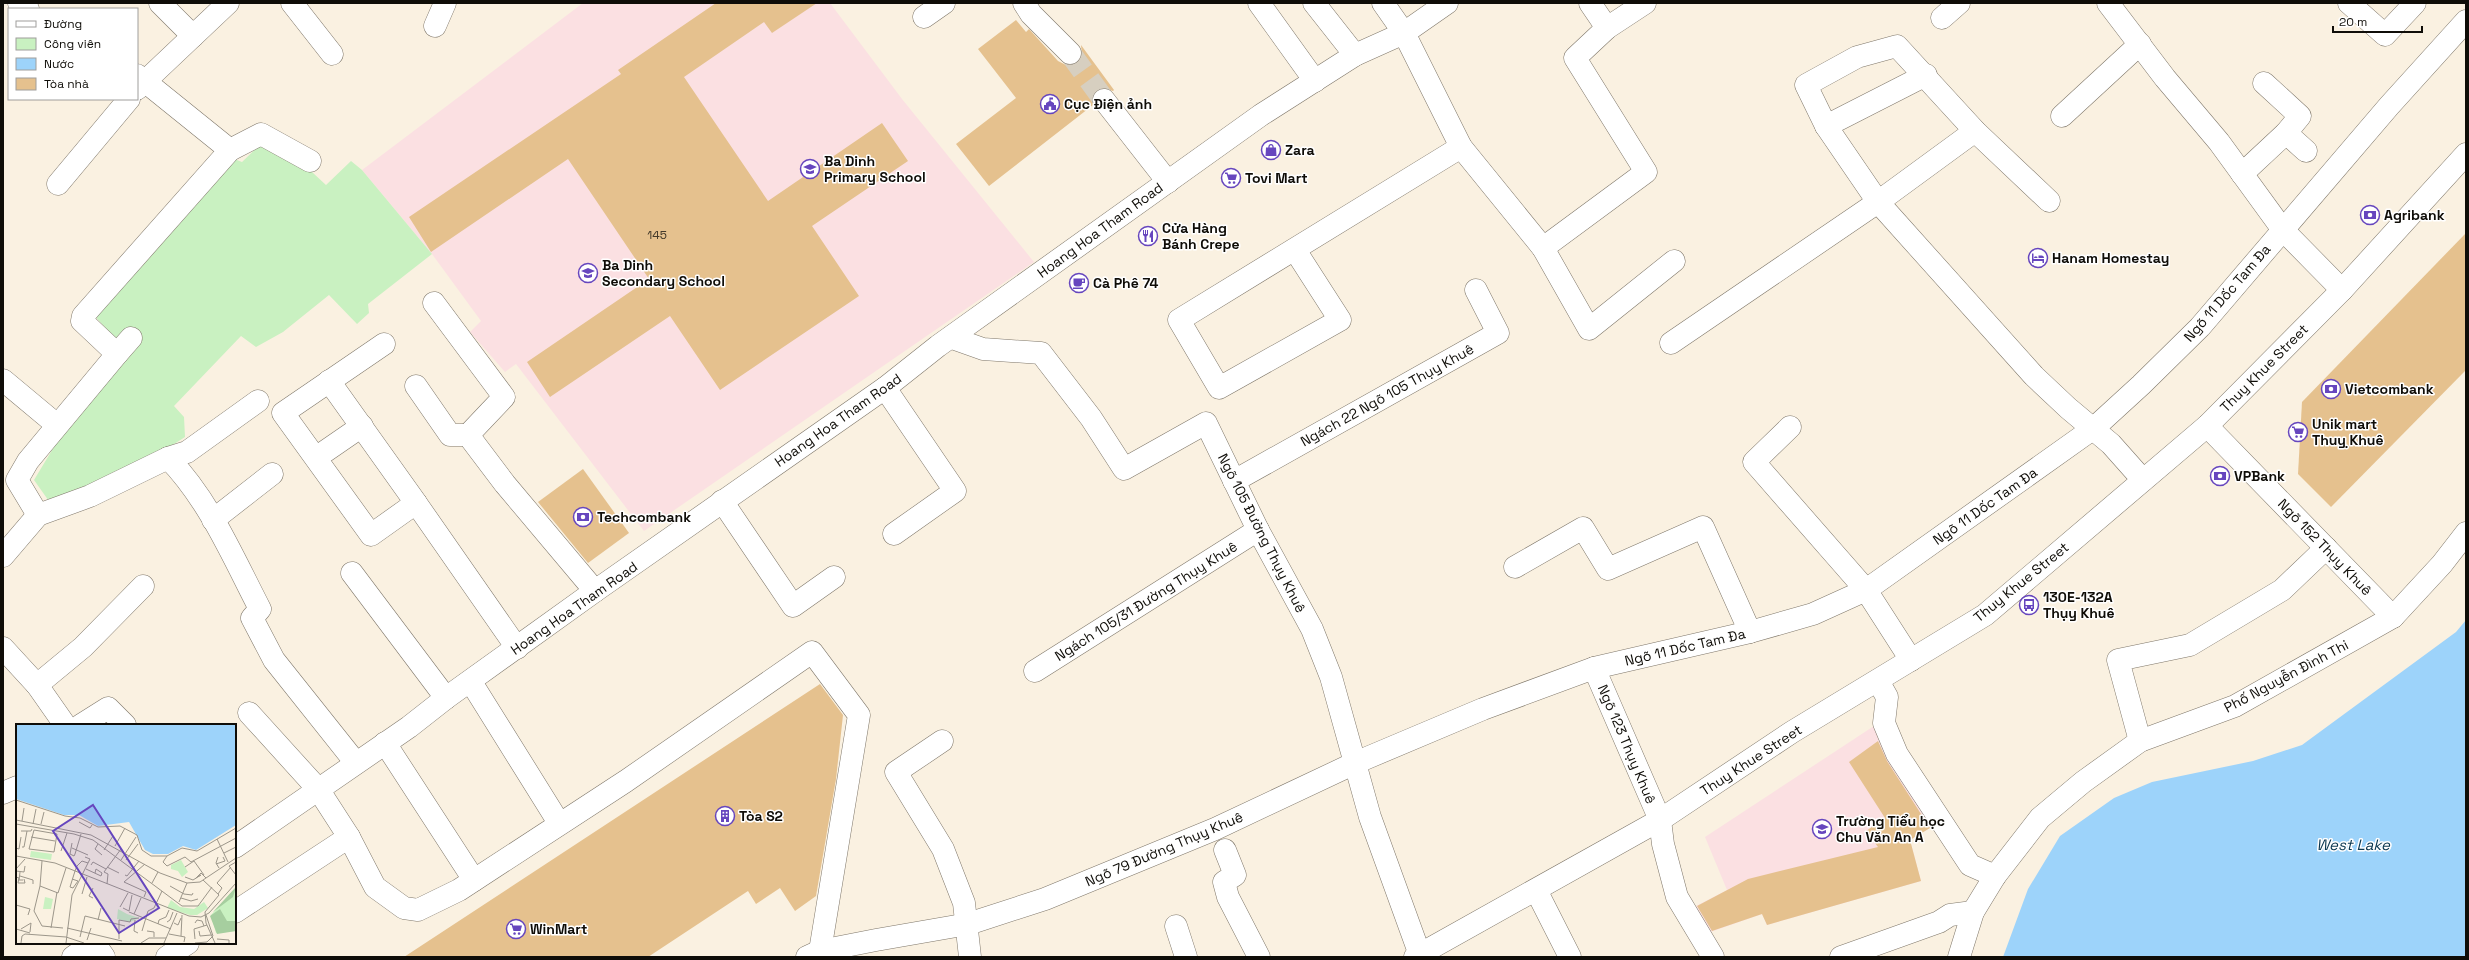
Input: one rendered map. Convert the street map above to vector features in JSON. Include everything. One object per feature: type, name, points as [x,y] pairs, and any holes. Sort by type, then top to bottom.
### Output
[{"type":"main road","points":[[3,10],[8,3]]},
{"type":"main road","points":[[160,3],[192,36]]},
{"type":"main road","points":[[228,3],[140,81],[230,150]]},
{"type":"main road","points":[[292,3],[332,54]]},
{"type":"main road","points":[[435,26],[445,3]]},
{"type":"main road","points":[[924,17],[944,3]]},
{"type":"main road","points":[[1259,3],[1315,81]]},
{"type":"main road","points":[[1314,3],[1355,55]]},
{"type":"main road","points":[[1383,3],[1404,34],[1461,147],[1543,248],[1589,329],[1674,261]]},
{"type":"main road","name":"Hoang Hoa Tham Road","points":[[238,841],[386,743],[595,591],[885,388],[1261,115],[1355,55],[1404,34],[1446,3]]},
{"type":"main road","points":[[1590,3],[1607,28]]},
{"type":"main road","points":[[1543,248],[1646,172],[1575,58],[1607,28],[1645,3]]},
{"type":"main road","points":[[1942,18],[1958,3]]},
{"type":"main road","points":[[2108,3],[2194,114],[2219,142],[2283,230],[2342,290]]},
{"type":"main road","points":[[2349,3],[2385,35],[2415,3]]},
{"type":"main road","points":[[1033,7],[1070,53]]},
{"type":"main road","name":"Ngõ 11 Dốc Tam Đa","points":[[1355,763],[1483,709],[1594,668],[1750,632],[1813,614],[1866,590],[2094,428],[2200,327],[2466,21]]},
{"type":"main road","points":[[2062,116],[2140,44]]},
{"type":"main road","points":[[2049,201],[1975,131],[1926,75],[1898,46],[1857,57],[1806,85],[1826,126],[1878,202],[2034,376],[2068,408],[2094,428],[2111,444],[2143,480]]},
{"type":"main road","points":[[1826,126],[1926,75]]},
{"type":"main road","points":[[2242,174],[2286,133],[2300,116],[2264,83]]},
{"type":"main road","points":[[58,184],[128,100]]},
{"type":"main road","points":[[1104,100],[1168,182]]},
{"type":"main road","points":[[1671,343],[1878,202],[1975,131]]},
{"type":"main road","points":[[2286,133],[2306,151]]},
{"type":"main road","points":[[38,515],[17,480],[28,461],[124,346],[82,321],[83,316],[230,150],[260,134],[310,161]]},
{"type":"main road","points":[[1295,250],[1340,320],[1219,388],[1179,320],[1461,147]]},
{"type":"main road","name":"Thuy Khue Street","points":[[1417,956],[1660,820],[1792,732],[1985,615],[2207,426],[2342,290],[2463,164]]},
{"type":"main road","name":"Ngách 22 Ngõ 105 Thụy Khuê","points":[[1234,481],[1498,333],[1476,290]]},
{"type":"main road","points":[[416,386],[450,435],[468,435],[504,397],[434,303]]},
{"type":"main road","name":"Ngõ 105 Đường Thụy Khuê","points":[[952,338],[983,349],[1041,353],[1091,418],[1124,469],[1206,423],[1258,530],[1312,629],[1331,677],[1370,817],[1417,956]]},
{"type":"main road","points":[[384,344],[283,413],[317,458],[370,535],[416,502]]},
{"type":"main road","points":[[3,380],[58,425]]},
{"type":"main road","points":[[328,381],[416,502],[517,648]]},
{"type":"main road","points":[[885,388],[955,491],[894,534]]},
{"type":"main road","points":[[3,556],[38,515],[90,496],[168,458],[187,452],[258,401]]},
{"type":"main road","points":[[317,458],[362,426]]},
{"type":"main road","name":"Ngõ 152 Thụy Khuê","points":[[2207,426],[2393,617]]},
{"type":"main road","points":[[1790,427],[1754,462],[1866,590],[1911,660]]},
{"type":"main road","points":[[468,435],[595,591]]},
{"type":"main road","points":[[168,458],[187,478],[214,520],[260,609],[252,618],[274,660],[356,763]]},
{"type":"main road","points":[[214,520],[272,474]]},
{"type":"main road","points":[[722,501],[793,606],[834,577]]},
{"type":"main road","points":[[1515,567],[1583,528],[1608,569],[1703,527],[1750,632]]},
{"type":"main road","name":"Ngách 105/31 Đường Thụy Khuê","points":[[1035,672],[1258,530]]},
{"type":"main road","name":"Phố Nguyễn Đình Thi","points":[[1959,957],[1974,912],[1995,876],[2040,818],[2083,782],[2140,741],[2235,706],[2393,617],[2442,564],[2466,533]]},
{"type":"main road","points":[[2140,741],[2118,660],[2190,646],[2282,590],[2326,548]]},
{"type":"main road","points":[[352,574],[446,698]]},
{"type":"main road","points":[[37,685],[83,647],[143,586]]},
{"type":"main road","points":[[3,648],[37,685],[64,724]]},
{"type":"main road","points":[[249,713],[318,789],[349,837],[375,886],[404,908],[418,910],[459,890],[559,823],[626,781],[812,652],[859,715],[816,955]]},
{"type":"main road","name":"Ngõ 123 Thụy Khuê","points":[[1594,668],[1660,820],[1663,844],[1677,897],[1713,957]]},
{"type":"main road","points":[[1878,681],[1887,697],[1884,723],[1897,754],[1970,865],[1995,876]]},
{"type":"main road","points":[[471,682],[559,823]]},
{"type":"main road","points":[[84,724],[108,708],[124,724]]},
{"type":"main road","points":[[942,741],[896,772],[943,849],[964,902],[968,924],[970,957]]},
{"type":"main road","points":[[386,743],[474,880]]},
{"type":"main road","name":"Ngõ 79 Đường Thụy Khuê","points":[[816,955],[968,924],[1045,899],[1215,829],[1355,763]]},
{"type":"main road","points":[[3,792],[16,787]]},
{"type":"main road","points":[[236,911],[349,837]]},
{"type":"main road","points":[[1225,850],[1235,875],[1224,882],[1228,897],[1259,957]]},
{"type":"main road","points":[[1536,890],[1570,957]]},
{"type":"main road","points":[[1841,957],[1939,922],[1950,915],[1974,912]]},
{"type":"main road","points":[[1176,926],[1186,957]]},
{"type":"main road","points":[[73,957],[92,944]]},
{"type":"main road","points":[[95,944],[104,957]]},
{"type":"main road","points":[[167,957],[186,944]]},
{"type":"shaded area","points":[[583,3],[830,3],[902,99],[1034,262],[644,531],[516,364],[505,372],[470,332],[481,321],[432,254],[362,170]]},
{"type":"shaded area","name":"Trường Tiểu học Chu Văn An A","points":[[1877,724],[1940,822],[1910,840],[1921,881],[1767,925],[1762,914],[1705,934],[1696,906],[1727,890],[1705,837]]},
{"type":"green space","points":[[271,134],[326,185],[351,161],[362,170],[432,254],[368,304],[369,313],[357,324],[329,295],[283,332],[256,347],[241,336],[174,406],[184,417],[185,437],[154,457],[51,504],[34,480],[118,341],[84,305],[224,155],[242,162]]},
{"type":"water","name":"West Lake","points":[[2466,620],[2466,957],[2003,957],[2028,889],[2060,836],[2114,798],[2152,782],[2253,761],[2302,745],[2456,632]]},
{"type":"building","points":[[716,3],[817,3],[772,33],[764,22],[684,77],[768,201],[882,123],[908,161],[812,226],[859,296],[720,390],[670,316],[550,397],[527,362],[649,279],[568,159],[431,252],[409,217],[621,74],[618,70]]},
{"type":"building","name":"Cục Điện ảnh","points":[[1016,20],[1026,32],[1029,29],[1058,61],[1066,65],[1073,65],[1079,62],[1082,56],[1081,45],[1114,90],[1103,88],[1097,90],[1092,96],[1093,105],[989,186],[956,144],[1016,98],[978,49]]},
{"type":"building","points":[[2466,233],[2466,370],[2331,507],[2298,474],[2302,402]]},
{"type":"building","name":"Techcombank","points":[[583,469],[629,533],[588,563],[538,502]]},
{"type":"building","name":"Tòa S2","points":[[820,684],[843,715],[836,779],[816,896],[795,911],[780,888],[756,904],[748,891],[648,957],[404,957]]},
{"type":"building","points":[[1878,741],[1887,761],[1930,828],[1910,840],[1921,881],[1767,925],[1762,914],[1712,931],[1697,906],[1748,879],[1878,847],[1866,831],[1885,818],[1849,762]]},
{"type":"tunnel","points":[[1070,53],[1104,100]]},
{"type":"place","name":"Cục Điện ảnh","points":[[1050,104]]},
{"type":"place","name":"Zara","points":[[1271,150]]},
{"type":"place","name":"Ba Dinh Primary School","points":[[810,169]]},
{"type":"place","name":"Tovi Mart","points":[[1231,178]]},
{"type":"place","name":"Agribank","points":[[2370,215]]},
{"type":"place","name":"Cửa Hàng Bánh Crepe","points":[[1148,236]]},
{"type":"place","name":"Hanam Homestay","points":[[2038,258]]},
{"type":"place","name":"Ba Dinh Secondary School","points":[[588,273]]},
{"type":"place","name":"Cà Phê 74","points":[[1079,283]]},
{"type":"place","name":"Vietcombank","points":[[2331,389]]},
{"type":"place","name":"Unik mart Thuỵ Khuê","points":[[2298,432]]},
{"type":"place","name":"VPBank","points":[[2220,476]]},
{"type":"place","name":"Techcombank","points":[[583,517]]},
{"type":"place","name":"130E-132A Thụy Khuê","points":[[2029,605]]},
{"type":"place","name":"Tòa S2","points":[[725,816]]},
{"type":"place","name":"Trường Tiểu học Chu Văn An A","points":[[1822,829]]},
{"type":"place","name":"WinMart","points":[[516,929]]}]
